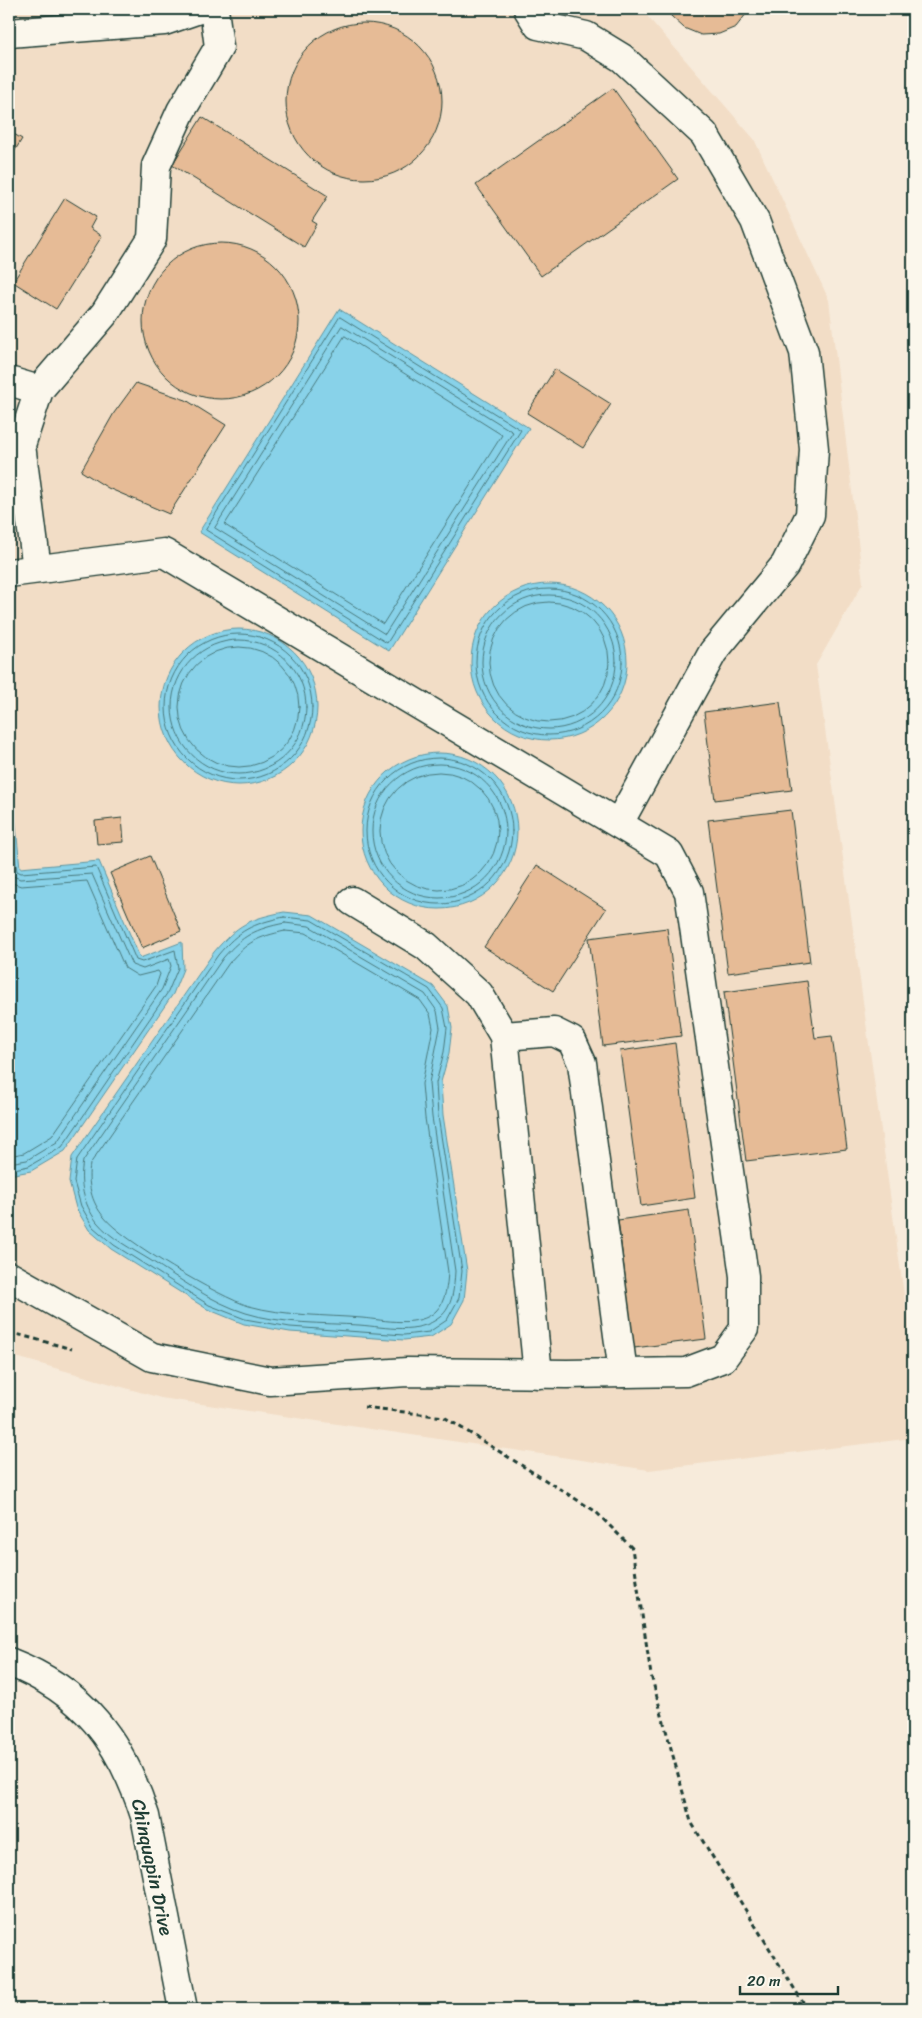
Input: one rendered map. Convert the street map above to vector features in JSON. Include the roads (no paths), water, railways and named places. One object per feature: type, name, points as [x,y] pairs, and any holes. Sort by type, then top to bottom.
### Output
[{"type":"street","points":[[9,32],[164,21],[199,9]]},
{"type":"street","points":[[37,569],[21,445],[39,390],[105,313],[152,239],[156,166],[181,111],[219,47],[214,9]]},
{"type":"street","points":[[528,9],[538,25],[586,36],[622,58],[704,134],[755,222],[804,352],[814,449],[810,514],[786,565],[713,652],[619,822]]},
{"type":"street","points":[[9,380],[39,390]]},
{"type":"street","points":[[9,573],[164,553],[670,854],[689,892],[744,1276],[744,1329],[723,1358],[686,1372],[538,1374],[407,1372],[270,1381],[152,1357],[9,1276]]},
{"type":"street","points":[[352,901],[426,946],[479,994],[504,1036],[538,1374]]},
{"type":"street","points":[[504,1036],[554,1032],[572,1041],[582,1063],[623,1373]]},
{"type":"street","name":"Chinquapin Drive","points":[[9,1662],[39,1674],[86,1709],[120,1756],[135,1786],[145,1816],[183,2009]]},
{"type":"water","points":[[339,309],[529,428],[389,651],[199,532]]},
{"type":"water","points":[[541,584],[557,584],[572,587],[586,593],[599,601],[610,612],[624,639],[627,662],[626,677],[618,699],[610,712],[599,723],[572,737],[557,740],[541,740],[526,737],[512,731],[499,723],[488,712],[474,685],[471,670],[471,654],[474,639],[480,625],[488,612],[499,601],[526,587]]},
{"type":"water","points":[[231,629],[247,629],[262,632],[276,638],[289,646],[300,657],[314,684],[317,707],[316,722],[308,744],[300,757],[289,768],[262,782],[247,785],[231,785],[216,782],[202,776],[189,768],[178,757],[164,730],[161,715],[161,699],[164,684],[170,670],[178,657],[189,646],[216,632]]},
{"type":"water","points":[[431,753],[447,753],[462,756],[476,762],[489,770],[500,781],[514,808],[517,831],[516,846],[508,868],[500,881],[489,892],[462,906],[447,909],[431,909],[416,906],[402,900],[389,892],[378,881],[364,854],[361,839],[361,823],[364,808],[370,794],[378,781],[389,770],[416,756]]},
{"type":"water","points":[[15,816],[20,868],[99,861],[140,958],[182,942],[183,969],[173,994],[65,1151],[31,1171],[9,1175],[9,817]]},
{"type":"water","points":[[284,912],[312,915],[433,986],[448,1006],[452,1028],[449,1053],[441,1082],[443,1115],[467,1271],[464,1300],[451,1324],[431,1337],[404,1340],[290,1332],[244,1324],[207,1309],[111,1249],[89,1230],[76,1208],[69,1182],[72,1157],[214,952],[230,935],[245,924],[262,917]]}]
